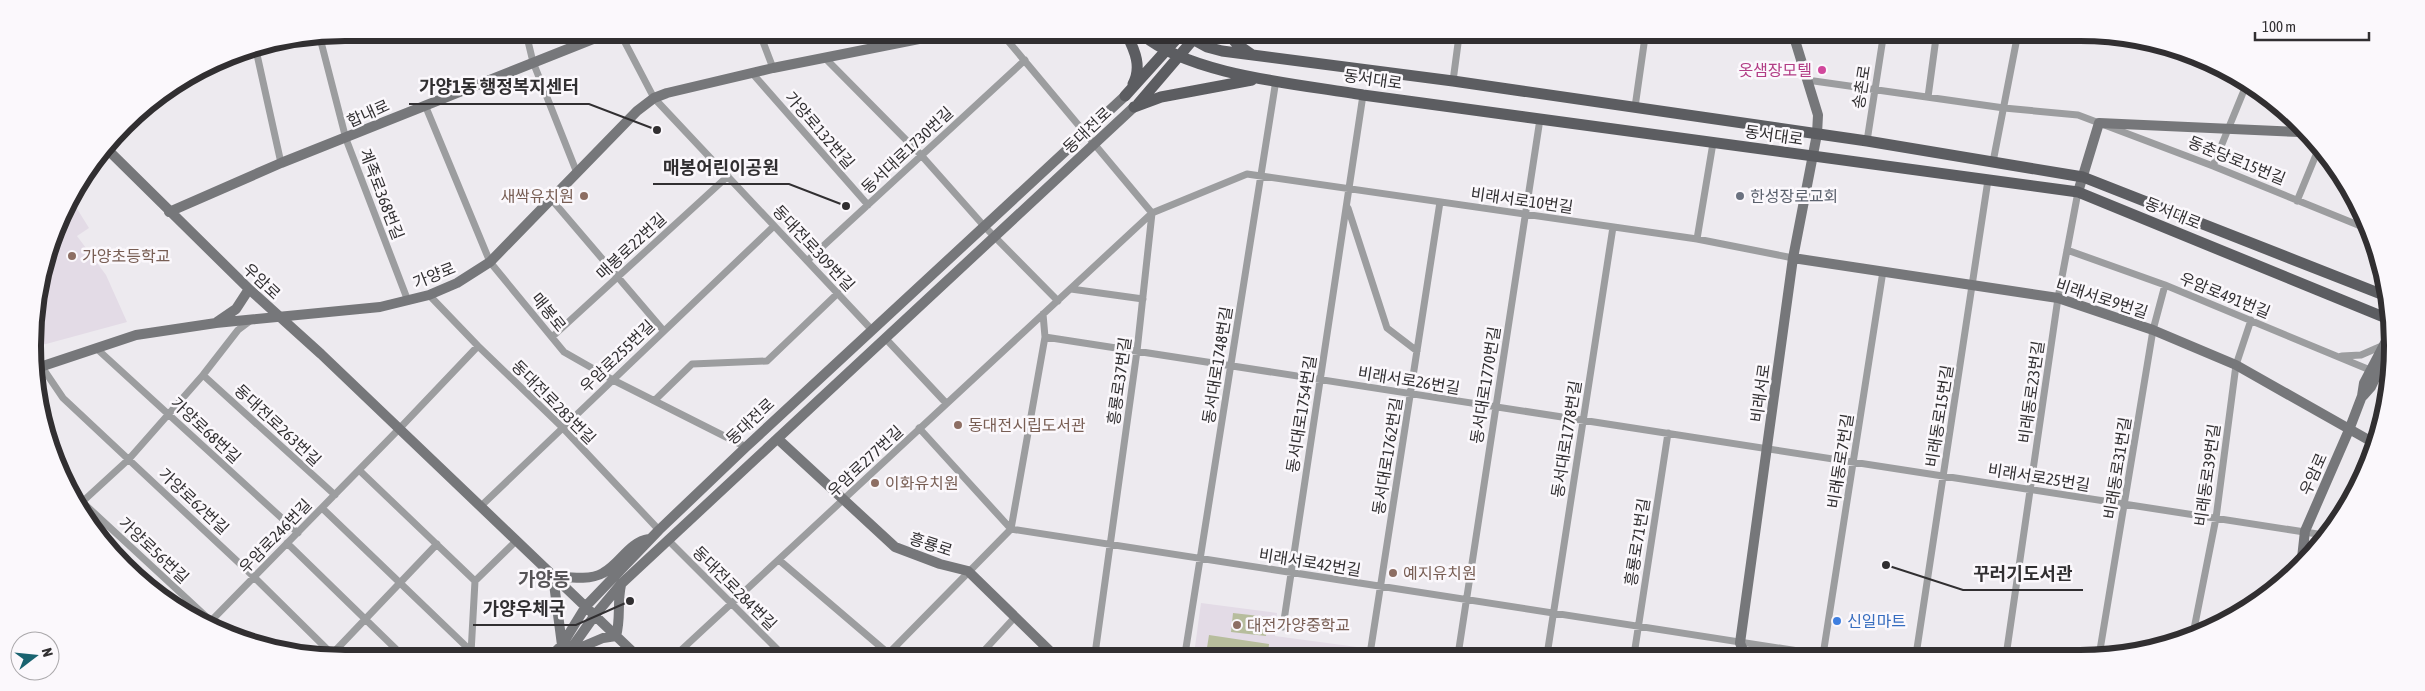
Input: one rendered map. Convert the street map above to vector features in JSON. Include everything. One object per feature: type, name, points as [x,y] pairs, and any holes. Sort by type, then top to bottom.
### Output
[{"type":"main road","name":"합내로","points":[[170,212],[281,163],[346,139],[425,105],[587,41]]},
{"type":"main road","name":"가양로","points":[[42,366],[136,335],[216,323],[380,307],[429,295],[457,283],[490,262],[637,111],[654,98],[772,68],[909,41]]},
{"type":"main road","points":[[1125,96],[1136,78],[1138,70],[1136,57],[1129,41]]},
{"type":"main road","name":"동서대로","points":[[1153,41],[1168,50],[1210,68],[1271,80],[1363,95],[2078,192],[2382,316]]},
{"type":"main road","name":"동대전로","points":[[566,650],[586,606],[659,530],[984,226],[1085,135],[1125,96],[1175,41]]},
{"type":"main road","name":"동대전로","points":[[566,650],[622,584],[779,440],[994,236],[1095,146],[1181,56],[1190,41]]},
{"type":"main road","name":"동서대로","points":[[1199,41],[1213,49],[1260,57],[1453,81],[1635,107],[1867,141],[2083,177],[2379,293]]},
{"type":"main road","points":[[1235,41],[1243,49],[1260,57]]},
{"type":"main road","name":"비래서로","points":[[1742,650],[1740,643],[1793,258],[1817,134],[1818,115],[1795,41]]},
{"type":"main road","points":[[1134,107],[1170,95],[1228,83],[1271,80]]},
{"type":"main road","points":[[2078,192],[2098,122]]},
{"type":"main road","name":"동춘당로15번길","points":[[2098,122],[2297,132]]},
{"type":"main road","name":"우암로","points":[[110,152],[249,289],[631,650]]},
{"type":"main road","name":"비래서로9번길","points":[[1793,258],[2058,298],[2153,330],[2236,365],[2369,440]]},
{"type":"main road","points":[[216,323],[236,309],[249,289]]},
{"type":"main road","name":"우암로","points":[[2303,552],[2305,532],[2362,396],[2378,375],[2383,356]]},
{"type":"main road","name":"흥룡로","points":[[779,440],[842,501],[895,547],[933,562],[968,571],[1049,650]]},
{"type":"main road","points":[[622,584],[619,596],[619,626],[616,636],[603,638],[566,650],[553,576],[578,578],[603,573],[640,541],[650,539]]},
{"type":"street","points":[[528,41],[533,62],[577,173]]},
{"type":"street","name":"동대전로309번길","points":[[624,41],[654,98],[872,330]]},
{"type":"street","points":[[762,41],[772,68]]},
{"type":"street","points":[[1008,41],[1152,213]]},
{"type":"street","points":[[1453,81],[1458,41]]},
{"type":"street","points":[[1635,107],[1644,41]]},
{"type":"street","name":"송촌로","points":[[1867,141],[1883,41]]},
{"type":"street","points":[[1928,97],[1936,41]]},
{"type":"street","points":[[1993,162],[2016,41]]},
{"type":"street","name":"계족로368번길","points":[[321,42],[346,139],[408,301]]},
{"type":"street","points":[[257,55],[281,163]]},
{"type":"street","points":[[824,58],[921,155],[984,226],[1058,301]]},
{"type":"street","name":"동서대로1730번길","points":[[808,260],[1025,60]]},
{"type":"street","name":"가양로132번길","points":[[752,73],[868,205]]},
{"type":"street","name":"동서대로1748번길","points":[[1186,650],[1260,176],[1271,80]]},
{"type":"street","name":"동춘당로15번길","points":[[1807,80],[2004,108],[2078,115],[2213,166],[2359,225]]},
{"type":"street","name":"동춘당로15번길","points":[[2230,128],[2244,90]]},
{"type":"street","name":"동서대로1754번길","points":[[1283,627],[1363,95]]},
{"type":"street","name":"매봉로","points":[[425,105],[490,262],[564,352],[613,380],[746,447]]},
{"type":"street","name":"동서대로1770번길","points":[[1459,650],[1540,119]]},
{"type":"street","points":[[2213,166],[2230,128]]},
{"type":"street","points":[[1697,239],[1713,143]]},
{"type":"street","points":[[2297,200],[2316,154]]},
{"type":"street","name":"비래서로10번길","points":[[1247,174],[1697,239],[1793,258]]},
{"type":"street","name":"우암로277번길","points":[[681,650],[1152,213],[1247,174]]},
{"type":"street","name":"매봉로22번길","points":[[552,337],[728,176]]},
{"type":"street","name":"비래동로15번길","points":[[1917,650],[1988,180]]},
{"type":"street","name":"비래동로23번길","points":[[2007,650],[2058,298],[2078,192]]},
{"type":"street","points":[[552,200],[663,330]]},
{"type":"street","name":"동서대로1762번길","points":[[1371,650],[1440,202]]},
{"type":"street","name":"동서대로1754번길","points":[[1347,205],[1387,328],[1417,351]]},
{"type":"street","name":"흥룡로37번길","points":[[1096,650],[1137,352],[1152,213]]},
{"type":"street","name":"우암로255번길","points":[[480,507],[663,330],[774,226]]},
{"type":"street","name":"동서대로1778번길","points":[[1548,650],[1613,227]]},
{"type":"street","name":"우암로491번길","points":[[2067,250],[2165,285],[2378,375]]},
{"type":"street","name":"비래동로7번길","points":[[1825,650],[1883,271]]},
{"type":"street","name":"비래동로31번길","points":[[2100,649],[2126,504],[2153,330],[2165,285]]},
{"type":"street","points":[[1071,289],[1143,299]]},
{"type":"street","points":[[656,400],[692,364],[767,361],[838,292]]},
{"type":"street","name":"동대전로283번길","points":[[429,295],[478,346],[563,428],[659,530]]},
{"type":"street","points":[[891,650],[1011,529],[1045,337],[1043,314]]},
{"type":"street","points":[[83,499],[129,459],[203,375],[238,330],[250,320]]},
{"type":"street","name":"비래동로39번길","points":[[2194,628],[2216,518],[2236,365],[2251,320]]},
{"type":"street","name":"비래서로26번길","points":[[1045,337],[1768,449]]},
{"type":"street","points":[[886,339],[946,403]]},
{"type":"street","points":[[399,429],[478,346]]},
{"type":"street","name":"가양로68번길","points":[[96,348],[298,533]]},
{"type":"street","points":[[2336,356],[2362,355],[2384,348]]},
{"type":"street","name":"가양로62번길","points":[[43,370],[63,398],[328,649]]},
{"type":"street","name":"동대전로263번길","points":[[203,375],[335,495]]},
{"type":"street","points":[[920,428],[1011,529]]},
{"type":"street","name":"우암로246번길","points":[[214,619],[399,429]]},
{"type":"street","name":"흥룡로71번길","points":[[1635,650],[1668,433]]},
{"type":"street","name":"비래서로25번길","points":[[1768,449],[2319,533]]},
{"type":"street","points":[[359,470],[475,581]]},
{"type":"street","name":"가양로56번길","points":[[88,508],[202,613]]},
{"type":"street","points":[[322,508],[470,650]]},
{"type":"street","name":"비래서로42번길","points":[[1011,529],[1789,650]]},
{"type":"street","points":[[472,650],[475,581],[516,541]]},
{"type":"street","name":"동대전로284번길","points":[[669,541],[778,650]]},
{"type":"street","points":[[287,543],[397,650]]},
{"type":"street","points":[[336,649],[437,544]]},
{"type":"street","points":[[779,560],[884,650]]},
{"type":"street","points":[[985,650],[1016,617]]},
{"type":"shaded area","name":"가양초등학교","points":[[75,206],[89,228],[77,236],[106,275],[127,322],[41,345],[47,286],[57,248]]},
{"type":"shaded area","name":"대전가양중학교","points":[[1201,603],[1277,613],[1275,636],[1357,647],[1357,650],[1195,650]]},
{"type":"green space","points":[[1233,613],[1268,617],[1266,636],[1231,632]]},
{"type":"green space","points":[[1209,635],[1269,644],[1268,650],[1207,650]]},
{"type":"place","name":"옷샘장모텔","points":[[1822,70]]},
{"type":"place","name":"가양1동 행정복지센터","points":[[657,130]]},
{"type":"place","name":"새싹유치원","points":[[584,196]]},
{"type":"place","name":"한성장로교회","points":[[1740,196]]},
{"type":"place","name":"매봉어린이공원","points":[[846,206]]},
{"type":"place","name":"가양초등학교","points":[[72,256]]},
{"type":"place","name":"동대전시립도서관","points":[[958,425]]},
{"type":"place","name":"이화유치원","points":[[875,483]]},
{"type":"place","name":"꾸러기도서관","points":[[1886,565]]},
{"type":"place","name":"예지유치원","points":[[1393,573]]},
{"type":"place","name":"가양우체국","points":[[630,601]]},
{"type":"place","name":"신일마트","points":[[1837,621]]},
{"type":"place","name":"대전가양중학교","points":[[1237,625]]},
{"type":"district","name":"가양동","points":[[544,579]]}]
